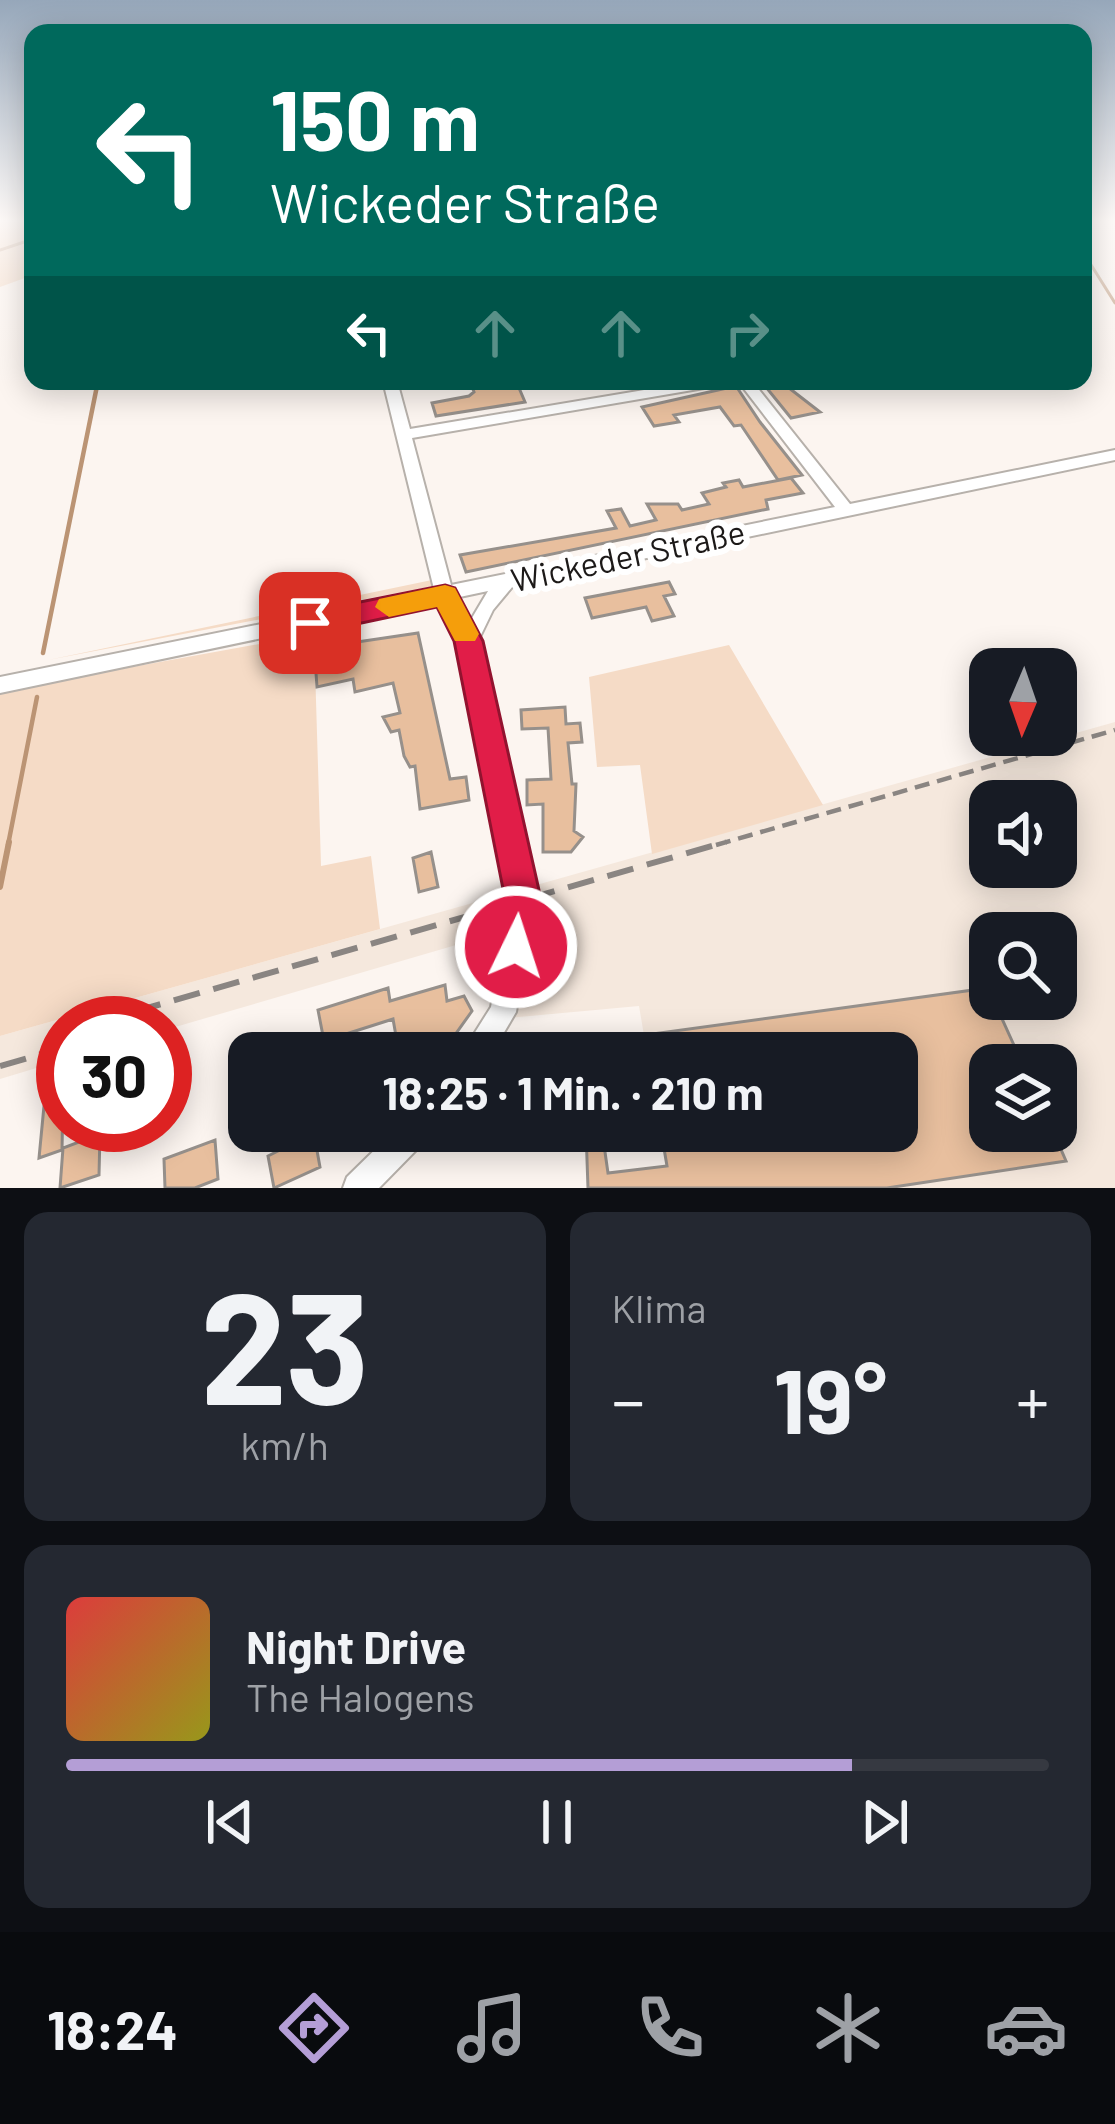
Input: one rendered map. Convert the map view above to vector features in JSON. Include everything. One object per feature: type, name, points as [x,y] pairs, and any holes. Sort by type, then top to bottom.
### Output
[{"type":"street","points":[[392,390],[445,595],[469,641],[523,899],[503,1012],[490,1032]]},
{"type":"street","points":[[403,435],[669,390]]},
{"type":"street","points":[[752,390],[847,511]]},
{"type":"street","name":"Wickeder Straße","points":[[0,686],[1115,455]]},
{"type":"street","points":[[469,641],[486,606],[507,581]]},
{"type":"street","points":[[371,1183],[397,1152]]},
{"type":"shaded area","points":[[0,276],[24,276],[24,278],[0,287]]},
{"type":"shaded area","points":[[387,390],[449,583],[48,660],[432,580]]},
{"type":"shaded area","points":[[314,634],[321,866],[371,856],[380,929],[142,996],[36,996],[36,1026],[0,1036],[0,691]]},
{"type":"shaded area","points":[[729,645],[823,805],[652,854],[640,765],[597,767],[589,677]]},
{"type":"shaded area","points":[[1115,722],[1115,1188],[670,1188],[664,1152],[918,1152],[918,1032],[643,1032],[639,1006],[508,1018],[538,921],[192,1022],[192,996],[142,996],[994,756],[1077,756],[1077,733]]},
{"type":"shaded area","points":[[36,1026],[36,1068],[0,1079],[0,1036]]},
{"type":"building","points":[[520,390],[525,402],[436,416],[432,403],[474,392]]},
{"type":"building","points":[[739,390],[802,475],[778,480],[741,425],[734,426],[720,407],[674,415],[679,422],[654,426],[642,407]]},
{"type":"building","points":[[768,390],[792,390],[820,412],[791,418]]},
{"type":"building","points":[[791,478],[803,493],[766,500],[768,509],[466,572],[460,555],[616,528],[607,511],[621,509],[630,526],[656,520],[647,504],[678,504],[682,510],[709,504],[702,493],[726,487],[723,483],[739,480],[743,487]]},
{"type":"building","points":[[669,582],[675,594],[664,596],[674,616],[652,621],[646,607],[592,618],[585,598]]},
{"type":"building","points":[[418,633],[450,779],[466,777],[469,800],[420,809],[415,766],[410,767],[404,756],[399,730],[391,732],[383,717],[400,713],[393,683],[355,692],[353,679],[317,687],[316,673],[332,670],[330,646]]},
{"type":"building","points":[[565,707],[566,724],[580,723],[582,742],[568,743],[572,784],[576,784],[574,831],[583,837],[571,852],[543,852],[543,804],[527,805],[527,780],[551,779],[548,728],[522,729],[521,710]]},
{"type":"building","points":[[431,852],[438,887],[419,892],[413,858]]},
{"type":"building","points":[[445,985],[447,1001],[464,996],[472,1011],[457,1032],[395,1032],[393,1019],[352,1032],[322,1032],[318,1010],[388,988],[390,1001]]},
{"type":"building","points":[[969,991],[969,1020],[1003,1020],[1013,1044],[969,1044],[969,1152],[1062,1152],[1066,1161],[887,1188],[588,1188],[587,1152],[605,1152],[608,1173],[667,1166],[665,1152],[918,1152],[918,1032],[667,1032]]},
{"type":"building","points":[[215,1140],[218,1179],[195,1188],[165,1188],[164,1159]]},
{"type":"building","points":[[63,1152],[100,1152],[99,1175],[60,1188]]},
{"type":"building","points":[[317,1152],[320,1167],[274,1188],[268,1156]]},
{"type":"waterway","points":[[1098,276],[1115,303]]},
{"type":"waterway","points":[[43,653],[96,390]]},
{"type":"waterway","points":[[8,845],[37,697]]},
{"type":"waterway","points":[[0,887],[9,842]]},
{"type":"railway","points":[[716,845],[1115,730]]},
{"type":"railway","points":[[189,996],[726,842]]},
{"type":"railway","points":[[0,1066],[36,1056]]},
{"type":"slow traffic","points":[[389,607],[445,595],[465,634]]},
{"type":"route","points":[[310,623],[445,595],[469,641],[523,899],[516,947]]}]
